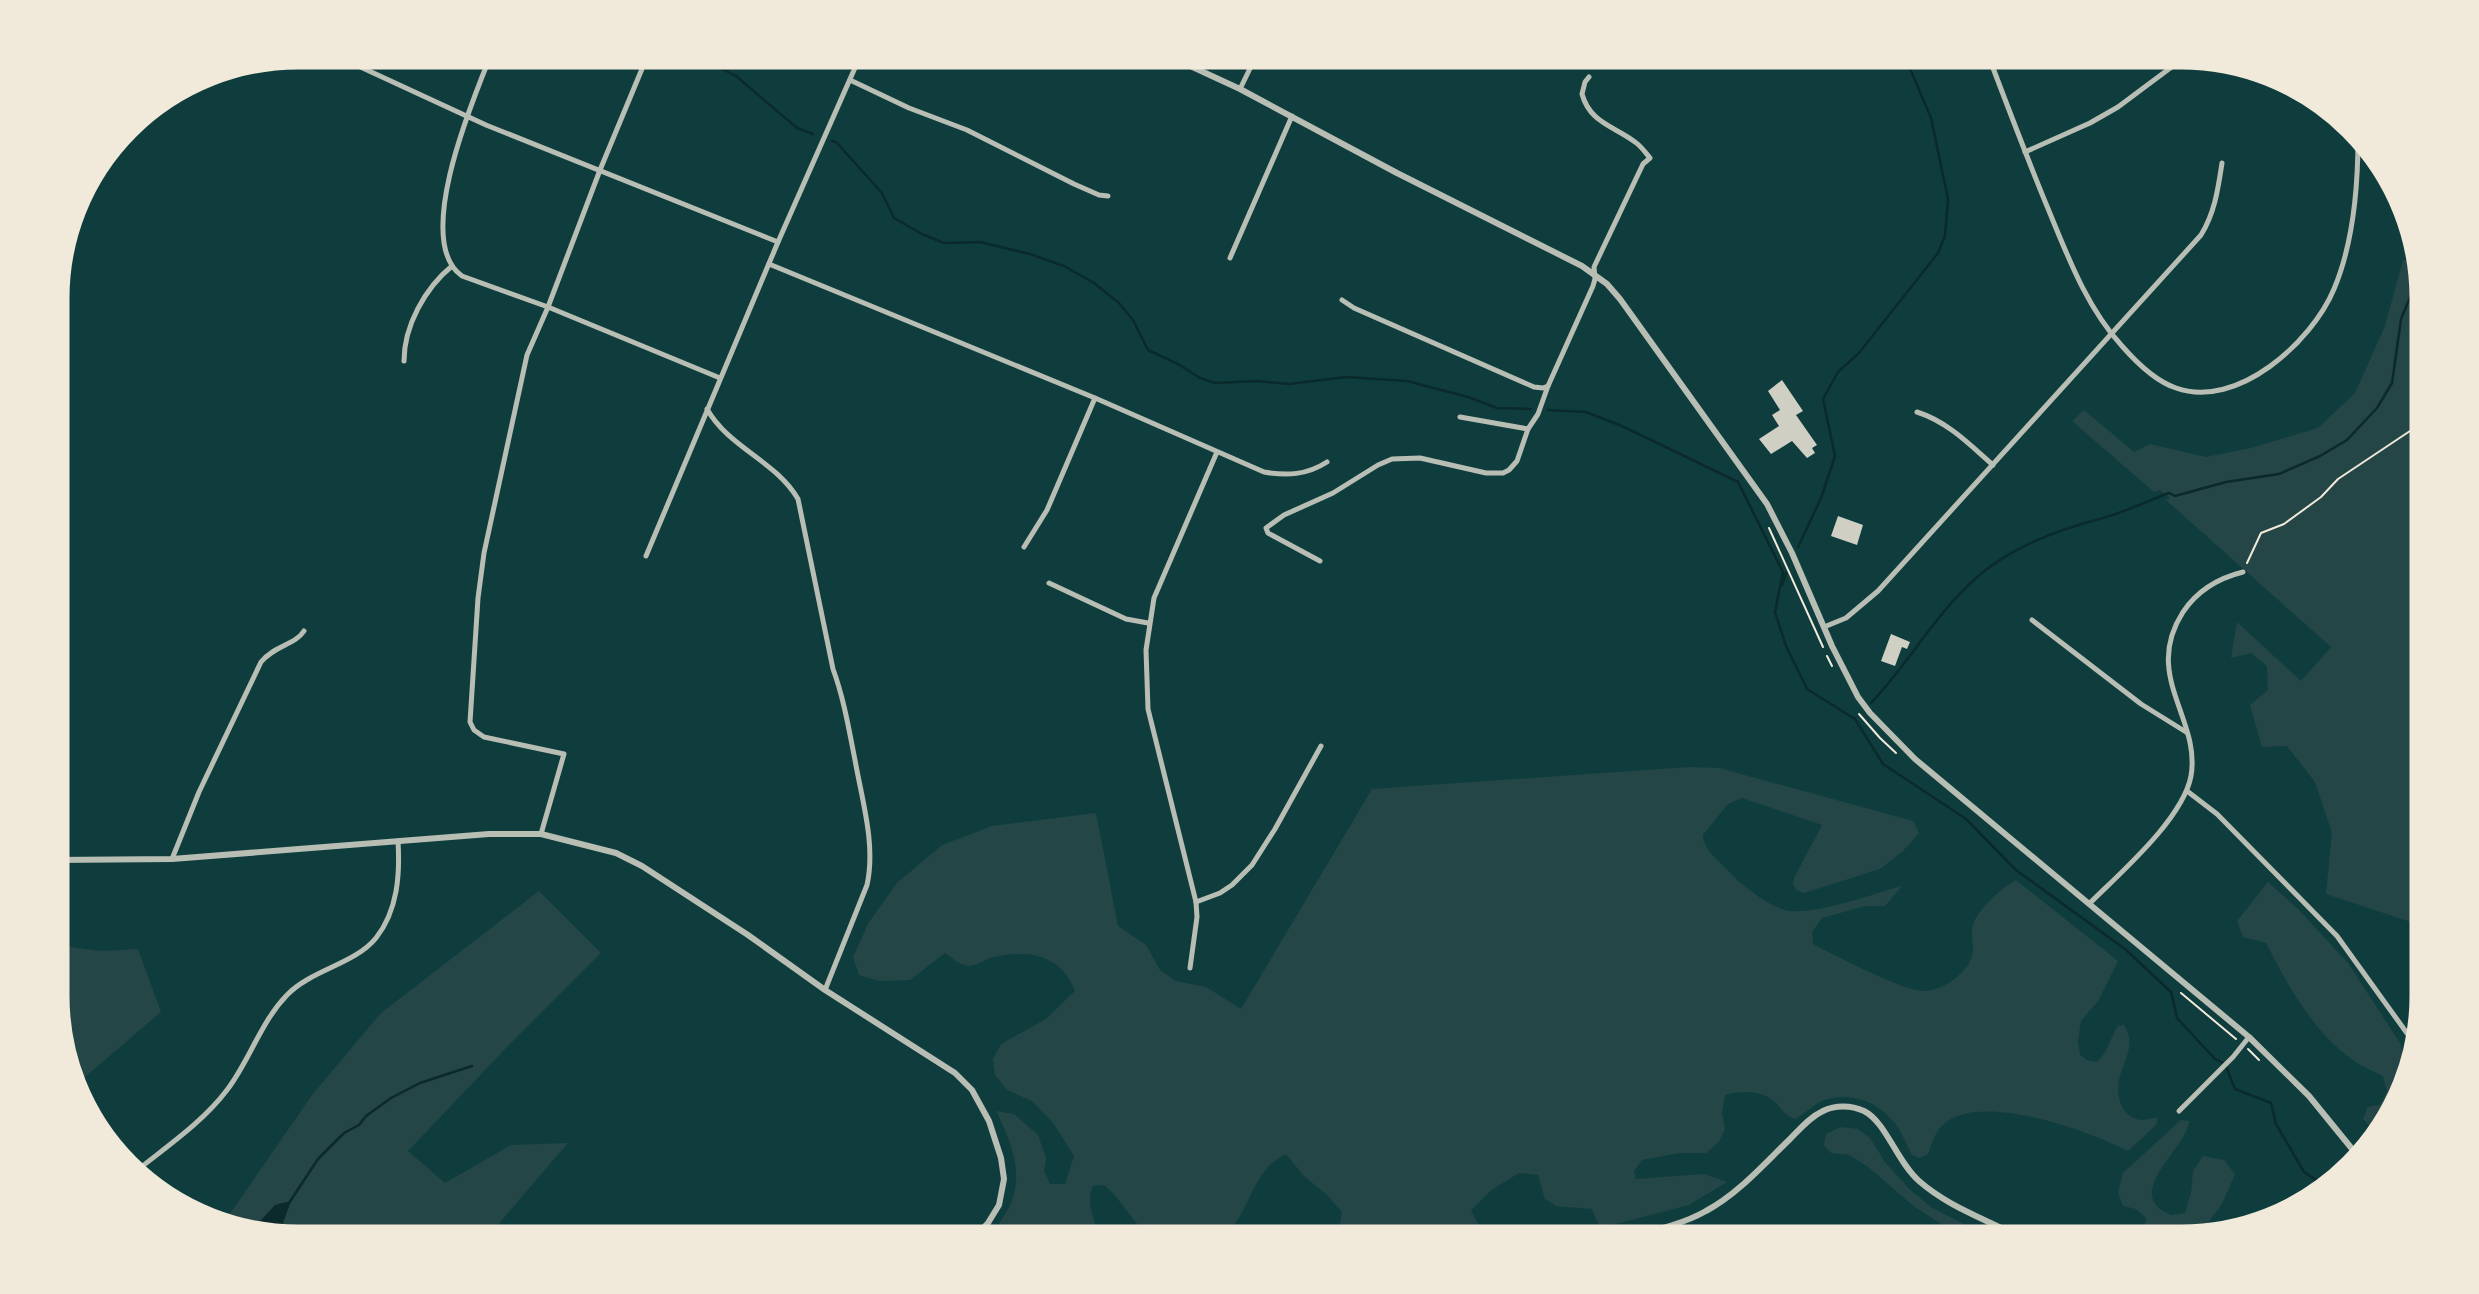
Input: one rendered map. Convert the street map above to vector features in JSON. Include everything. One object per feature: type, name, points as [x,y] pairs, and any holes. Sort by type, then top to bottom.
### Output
[{"type":"street","points":[[356,65],[467,116],[778,242]]},
{"type":"street","points":[[487,65],[467,116],[445,201],[443,232],[452,266],[462,276],[548,307],[720,378]]},
{"type":"street","points":[[541,834],[564,754],[480,735],[470,722],[478,598],[486,539],[527,355],[644,65]]},
{"type":"street","points":[[646,556],[778,242],[857,65]]},
{"type":"street","points":[[1188,65],[1240,89],[1595,274],[1620,299],[1755,485],[1787,543],[1858,697],[1886,730],[1915,759],[2249,1037],[2309,1096],[2354,1152]]},
{"type":"street","points":[[1240,89],[1252,65]]},
{"type":"street","points":[[1992,65],[2071,266],[2095,309],[2121,345],[2154,377],[2178,389],[2191,392],[2228,387],[2266,369],[2284,356],[2313,327],[2338,279],[2349,234],[2357,146]]},
{"type":"street","points":[[2025,152],[2090,123],[2118,107],[2174,65]]},
{"type":"street","points":[[1320,561],[1306,551],[1268,533],[1266,528],[1283,515],[1333,493],[1378,464],[1392,459],[1420,458],[1471,471],[1503,473],[1515,466],[1528,429],[1538,414],[1592,286],[1594,267],[1599,255],[1643,164],[1650,158],[1638,144],[1610,128],[1592,112],[1582,94],[1584,82],[1589,77]]},
{"type":"street","points":[[850,80],[909,108],[967,130],[1074,184],[1108,196]]},
{"type":"street","points":[[1230,258],[1292,116]]},
{"type":"street","points":[[1824,627],[1846,618],[1869,600],[2201,235],[2212,214],[2222,163]]},
{"type":"street","points":[[78,219],[87,199]]},
{"type":"street","points":[[769,264],[1095,398],[1264,472],[1308,472],[1327,462]]},
{"type":"street","points":[[404,361],[409,328],[436,282],[452,266]]},
{"type":"street","points":[[1342,300],[1354,308],[1534,387],[1548,386]]},
{"type":"street","points":[[1024,547],[1047,510],[1095,398]]},
{"type":"street","points":[[707,409],[722,430],[784,479],[798,499],[834,669],[841,690],[861,793],[870,871],[867,885],[825,990]]},
{"type":"street","points":[[1917,412],[1954,431],[1993,465]]},
{"type":"street","points":[[1460,417],[1528,429]]},
{"type":"street","points":[[1190,968],[1196,926],[1196,902],[1148,709],[1145,677],[1148,623],[1154,598],[1217,452]]},
{"type":"street","points":[[2090,904],[2174,815],[2187,791],[2192,759],[2169,671],[2169,646],[2173,632],[2187,607],[2197,596],[2218,580],[2243,572]]},
{"type":"street","points":[[1049,583],[1126,619],[1148,623]]},
{"type":"street","points":[[2032,620],[2141,704],[2186,732]]},
{"type":"street","points":[[172,859],[199,792],[261,662],[276,648],[295,641],[304,631]]},
{"type":"street","points":[[1196,902],[1233,885],[1252,865],[1275,830],[1321,746]]},
{"type":"street","points":[[2187,791],[2217,814],[2337,936],[2409,1036]]},
{"type":"street","points":[[65,860],[172,859],[489,834],[541,834],[616,853],[642,866],[748,935],[825,990],[946,1066],[964,1081],[978,1099],[996,1138],[1001,1158],[1003,1191],[994,1215],[982,1229]]},
{"type":"street","points":[[140,1167],[221,1098],[240,1071],[271,1013],[289,993],[316,974],[358,953],[376,939],[392,910],[397,888],[398,841]]},
{"type":"street","points":[[2179,1111],[2249,1037]]},
{"type":"street","points":[[1658,1229],[1709,1210],[1748,1180],[1821,1112],[1842,1106],[1869,1114],[1884,1132],[1899,1160],[1920,1182],[1961,1210],[2001,1229]]},
{"type":"path","points":[[2243,572],[2261,533],[2284,524],[2321,497],[2339,479],[2414,428]]},
{"type":"path","points":[[1769,527],[1835,671]]},
{"type":"path","points":[[1856,708],[1880,738],[1900,756]]},
{"type":"path","points":[[2178,988],[2262,1062]]},
{"type":"shaded area","points":[[2403,260],[2411,261],[2414,298],[2414,923],[2326,894],[2332,833],[2315,782],[2287,746],[2262,747],[2250,705],[2268,690],[2267,666],[2251,653],[2231,658],[2237,622],[2301,681],[2331,647],[2166,500],[2170,498],[2160,490],[2154,492],[2072,421],[2084,410],[2134,452],[2150,444],[2206,457],[2251,448],[2318,428],[2355,393],[2385,326]]},
{"type":"shaded area","points":[[1689,767],[1719,768],[1913,821],[1919,833],[1903,851],[1880,869],[1804,893],[1796,890],[1793,884],[1795,876],[1822,825],[1742,798],[1728,804],[1703,835],[1708,849],[1732,875],[1756,894],[1782,909],[1816,909],[1902,886],[1885,906],[1865,906],[1822,918],[1812,932],[1813,944],[1869,972],[1923,991],[1940,987],[1963,972],[1972,957],[1972,929],[1977,916],[1992,898],[2016,880],[2118,961],[2098,1001],[2081,1021],[2078,1041],[2080,1055],[2089,1061],[2097,1062],[2118,1026],[2124,1025],[2129,1045],[2118,1090],[2121,1103],[2134,1118],[2157,1118],[2157,1124],[2128,1151],[2089,1134],[2037,1118],[1985,1111],[1963,1114],[1940,1128],[1928,1154],[1920,1158],[1912,1155],[1901,1133],[1886,1113],[1868,1102],[1848,1097],[1828,1099],[1795,1119],[1767,1096],[1739,1092],[1725,1095],[1722,1113],[1725,1129],[1719,1142],[1706,1153],[1680,1153],[1642,1160],[1634,1171],[1636,1179],[1704,1174],[1727,1182],[1689,1205],[1600,1228],[1592,1209],[1556,1206],[1545,1199],[1538,1175],[1519,1173],[1490,1191],[1471,1210],[1484,1229],[1339,1229],[1342,1212],[1303,1175],[1286,1154],[1271,1164],[1259,1179],[1240,1216],[1229,1229],[1142,1229],[1104,1185],[1093,1186],[1091,1193],[1095,1229],[996,1229],[1011,1203],[1016,1179],[1014,1156],[996,1111],[1014,1114],[1038,1135],[1046,1158],[1044,1171],[1050,1184],[1065,1184],[1074,1156],[1054,1124],[1032,1101],[1007,1090],[995,1075],[993,1059],[1001,1044],[1046,1019],[1075,991],[1062,969],[1053,962],[1020,954],[990,958],[968,966],[945,953],[910,980],[879,981],[859,975],[853,957],[869,922],[897,883],[942,845],[992,826],[1096,813],[1118,926],[1146,945],[1160,970],[1176,981],[1206,987],[1241,1009],[1372,789]]},
{"type":"shaded area","points":[[2268,882],[2297,908],[2348,963],[2400,1043],[2405,1059],[2397,1085],[2372,1129],[2363,1119],[2368,1107],[2380,1105],[2387,1091],[2383,1076],[2354,1061],[2326,1037],[2303,1008],[2266,943],[2243,937],[2237,921]]},
{"type":"shaded area","points":[[539,891],[601,953],[408,1151],[445,1183],[511,1145],[568,1143],[494,1229],[282,1229],[227,1218],[312,1095],[381,1013]]},
{"type":"shaded area","points":[[65,946],[101,951],[138,949],[161,1012],[81,1081],[67,1027]]},
{"type":"shaded area","points":[[2181,1120],[2189,1121],[2186,1131],[2153,1186],[2152,1196],[2158,1207],[2171,1215],[2185,1213],[2191,1193],[2193,1171],[2203,1156],[2224,1160],[2235,1174],[2222,1204],[2204,1228],[2145,1229],[2146,1218],[2136,1209],[2123,1206],[2118,1192],[2123,1173]]},
{"type":"shaded area","points":[[1841,1127],[1858,1129],[1870,1138],[1885,1162],[1910,1190],[1931,1207],[1973,1229],[1949,1229],[1915,1207],[1867,1166],[1849,1155],[1831,1153],[1824,1145],[1826,1134]]},
{"type":"shaded area","points":[[291,1201],[281,1229],[256,1226],[275,1205]]},
{"type":"building","points":[[1782,380],[1803,411],[1796,415],[1817,445],[1812,448],[1815,453],[1807,458],[1792,441],[1771,454],[1759,439],[1779,426],[1772,415],[1780,410],[1768,391]]},
{"type":"building","points":[[1838,516],[1863,525],[1857,545],[1831,536]]},
{"type":"building","points":[[1891,634],[1910,642],[1907,649],[1902,647],[1895,666],[1881,661]]},
{"type":"waterway","points":[[714,65],[736,76],[797,128],[813,134]]},
{"type":"waterway","points":[[1798,547],[1821,498],[1835,456],[1823,399],[1838,372],[1859,353],[1938,253],[1945,236],[1948,199],[1931,118],[1909,65]]},
{"type":"waterway","points":[[832,141],[836,142],[882,193],[894,218],[944,243],[980,242],[1030,254],[1064,266],[1094,283],[1119,303],[1133,320],[1148,350],[1200,378],[1215,383],[1257,381],[1289,384],[1346,377],[1407,381],[1468,397],[1497,408],[1531,409]]},
{"type":"waterway","points":[[1871,703],[1960,594],[2002,558],[2018,549],[2052,534],[2120,513],[2169,493],[2175,496],[2226,482],[2279,474],[2320,456],[2347,440],[2377,408],[2392,383],[2401,319],[2413,289]]},
{"type":"waterway","points":[[1548,410],[1586,412],[1622,426],[1738,482],[1783,572],[1775,612],[1786,646],[1807,689],[1855,719],[1883,764],[1966,819],[2016,870],[2125,949],[2171,992],[2177,1018],[2215,1059],[2225,1064],[2235,1089],[2271,1103],[2276,1124],[2304,1172],[2320,1183]]},
{"type":"waterway","points":[[1782,585],[1786,573]]},
{"type":"waterway","points":[[289,1203],[318,1159],[366,1116],[391,1098],[420,1083],[472,1066]]}]
